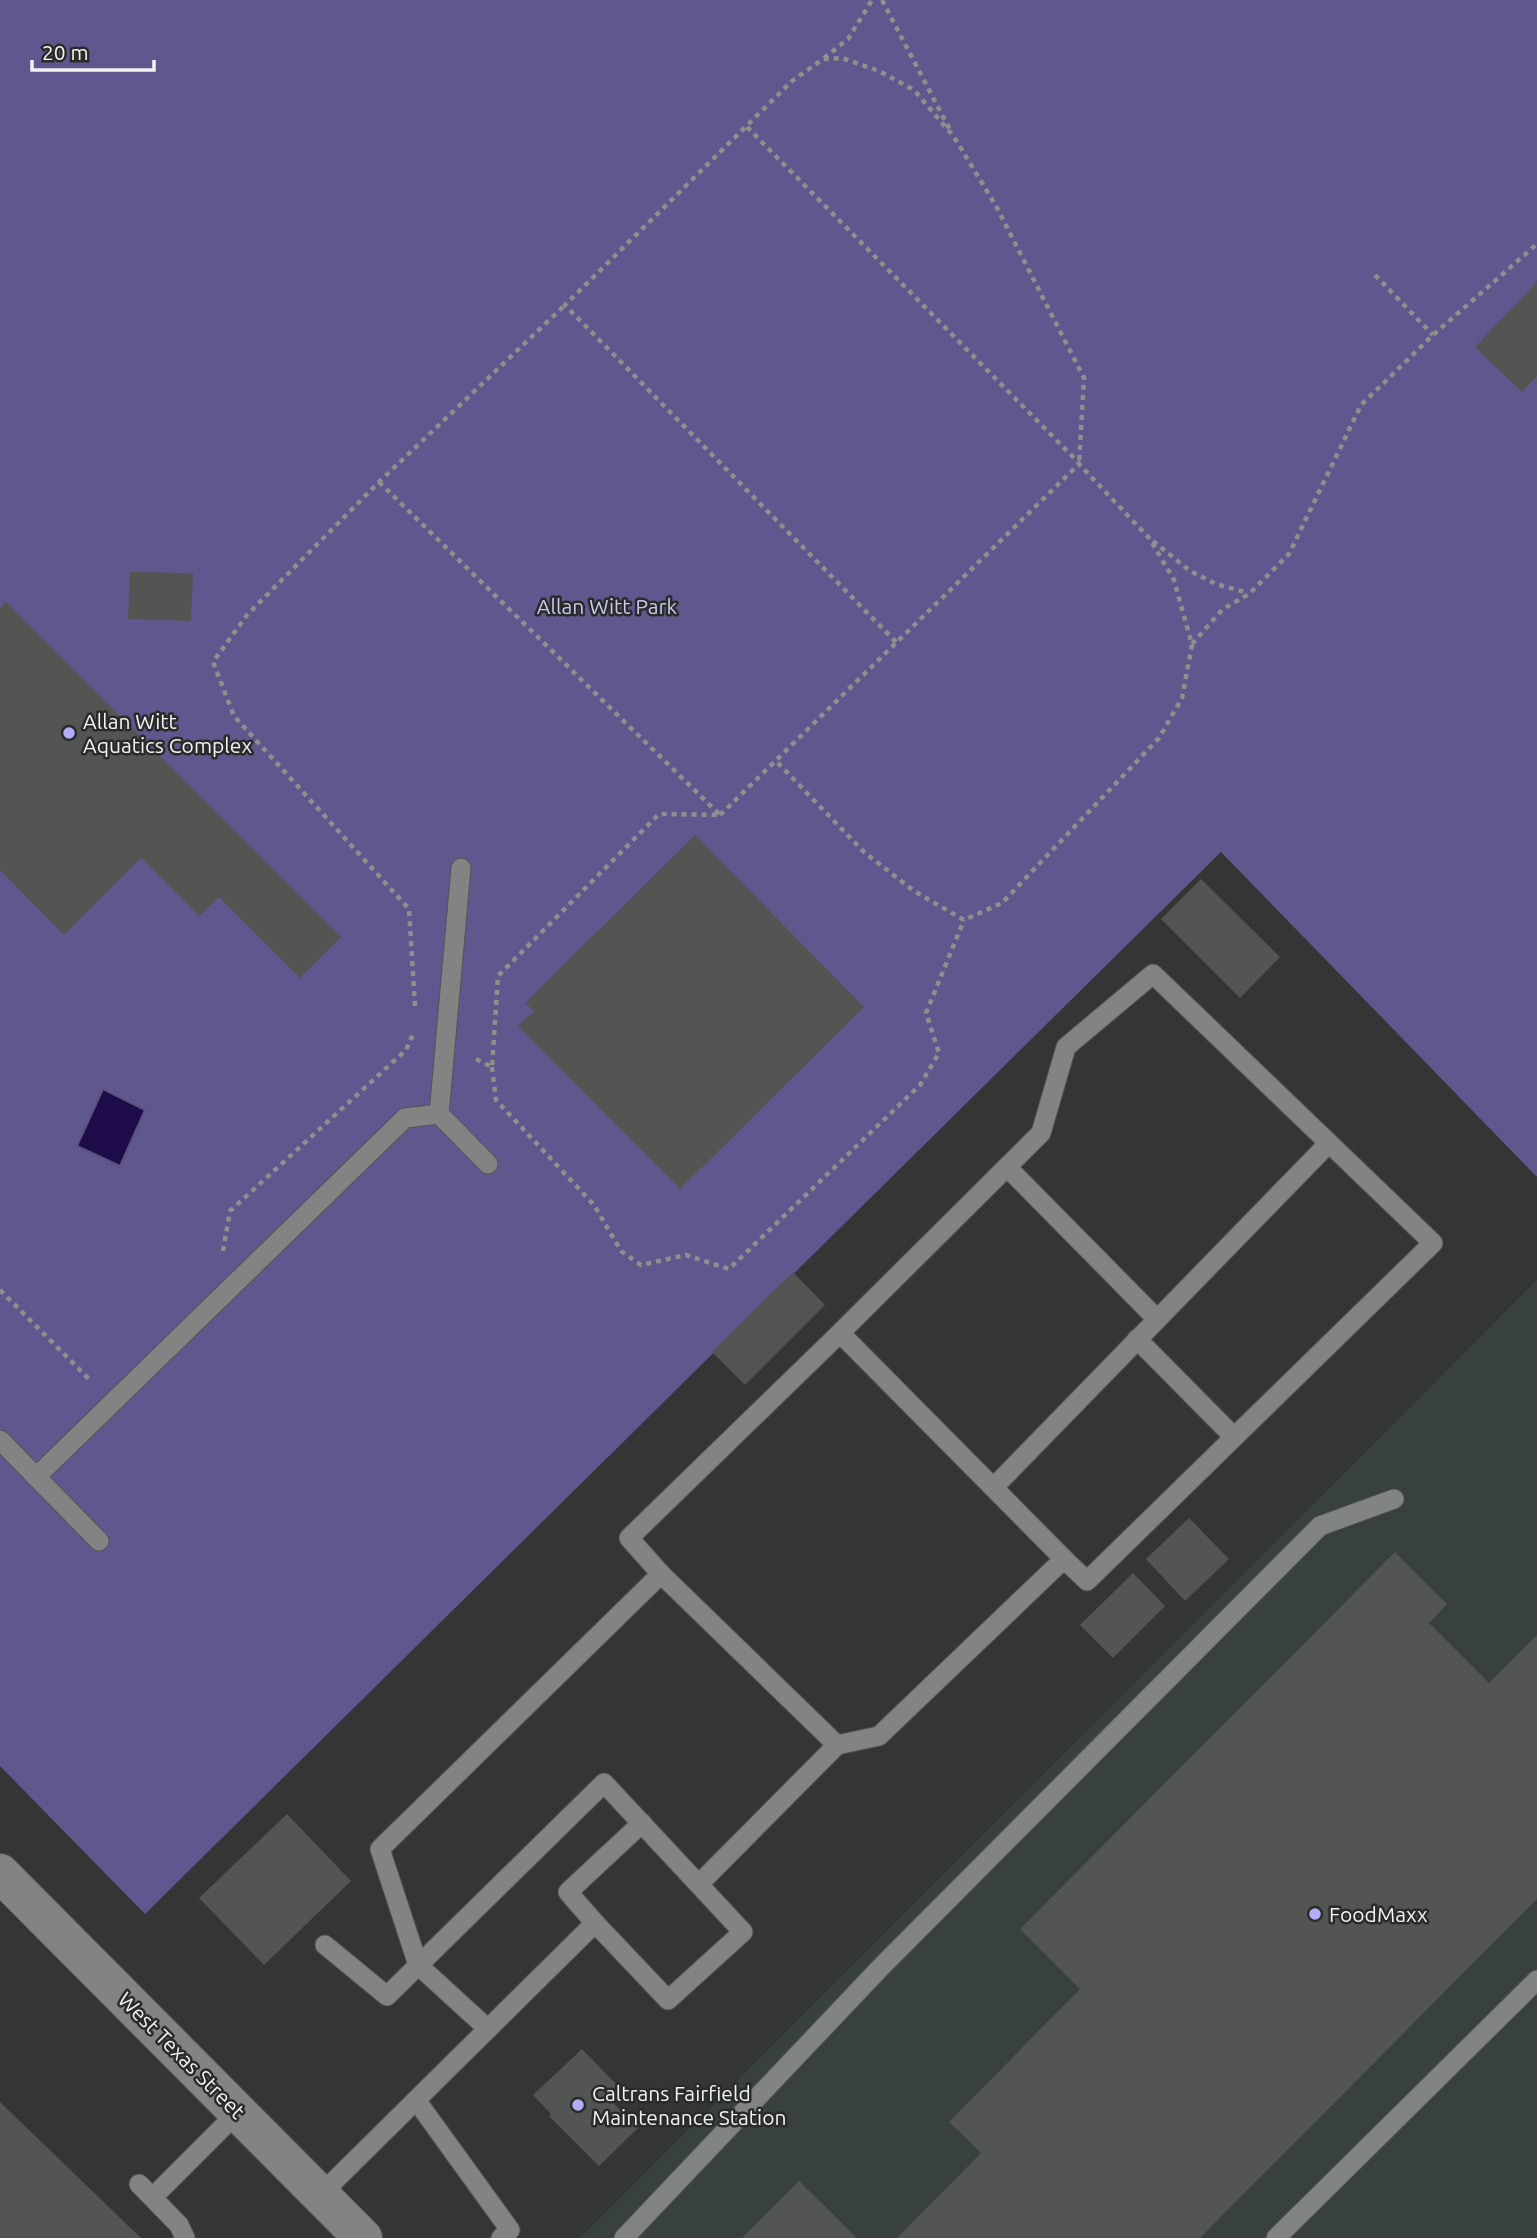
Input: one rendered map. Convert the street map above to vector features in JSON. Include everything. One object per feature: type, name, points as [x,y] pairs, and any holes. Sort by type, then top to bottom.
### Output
[{"type":"main road","name":"West Texas Street","points":[[0,1873],[320,2195],[347,2232]]},
{"type":"lane","points":[[439,1114],[461,868]]},
{"type":"lane","points":[[837,1745],[661,1574],[629,1538],[1041,1133],[1066,1047],[1153,974],[1433,1243],[1087,1581],[840,1333]]},
{"type":"lane","points":[[439,1114],[488,1164]]},
{"type":"lane","points":[[36,1477],[405,1118],[439,1114]]},
{"type":"lane","points":[[994,1488],[1329,1143]]},
{"type":"lane","points":[[1007,1167],[1157,1319]]},
{"type":"lane","points":[[1137,1339],[1234,1437]]},
{"type":"lane","points":[[0,1440],[99,1541]]},
{"type":"lane","points":[[624,2238],[881,1967],[1320,1526],[1394,1499]]},
{"type":"lane","points":[[699,1884],[837,1745],[880,1736],[1064,1559]]},
{"type":"lane","points":[[488,2029],[418,1965],[380,1849],[661,1574]]},
{"type":"lane","points":[[325,1945],[387,1996],[604,1783],[642,1823],[699,1884],[743,1932],[668,2000],[568,1892],[642,1823]]},
{"type":"lane","points":[[320,2195],[595,1923]]},
{"type":"lane","points":[[1276,2238],[1537,1980]]},
{"type":"lane","points":[[416,2100],[510,2230],[501,2238]]},
{"type":"lane","points":[[185,2238],[179,2225],[146,2191],[239,2112]]},
{"type":"path","points":[[215,1260],[224,1251],[230,1211],[406,1050],[416,1027],[409,909],[234,716],[212,662],[247,615],[379,482],[565,305],[792,81],[848,39],[872,0]]},
{"type":"path","points":[[882,0],[954,137],[996,206],[1084,378],[1079,464],[720,815],[659,814],[498,976],[492,1067],[496,1100],[594,1205],[621,1251],[641,1265],[686,1255],[729,1269],[920,1085],[939,1053],[926,1013],[964,920],[1002,903],[1159,738],[1182,698],[1192,645],[1174,580],[1150,539]]},
{"type":"path","points":[[823,59],[842,58],[855,62],[879,71],[914,90],[954,137]]},
{"type":"path","points":[[747,127],[1150,539],[1190,571],[1216,584],[1249,593]]},
{"type":"path","points":[[1192,645],[1223,609],[1249,593],[1289,554],[1361,405],[1433,335],[1537,244]]},
{"type":"path","points":[[1375,275],[1433,335]]},
{"type":"path","points":[[565,305],[896,642]]},
{"type":"path","points":[[379,482],[720,815]]},
{"type":"path","points":[[777,762],[864,852],[914,891],[964,920]]},
{"type":"path","points":[[416,1027],[492,1067]]},
{"type":"path","points":[[0,1290],[96,1385]]},
{"type":"shaded area","points":[[103,1089],[145,1110],[120,1166],[77,1146]]},
{"type":"shaded area","points":[[1537,1280],[1537,2238],[580,2238]]},
{"type":"green space","name":"Allan Witt Park","points":[[0,0],[1537,0],[1537,1177],[1221,852],[145,1914],[0,1766]]},
{"type":"building","points":[[1537,282],[1537,376],[1522,392],[1475,347]]},
{"type":"building","points":[[130,572],[193,573],[191,621],[128,619]]},
{"type":"building","name":"Allan Witt Aquatics Complex","points":[[6,602],[341,937],[300,978],[219,897],[199,916],[141,858],[64,935],[0,870],[0,608]]},
{"type":"building","points":[[695,835],[864,1007],[680,1189],[518,1026],[534,1011],[525,1003]]},
{"type":"building","points":[[1201,879],[1280,957],[1240,998],[1161,919]]},
{"type":"building","points":[[793,1272],[825,1305],[745,1385],[712,1352]]},
{"type":"building","points":[[1189,1518],[1229,1559],[1185,1601],[1146,1559]]},
{"type":"building","points":[[1395,1552],[1447,1604],[1429,1623],[1489,1683],[1537,1635],[1537,1899],[1200,2238],[897,2238],[981,2153],[949,2122],[1080,1989],[1020,1929]]},
{"type":"building","points":[[1133,1573],[1165,1606],[1113,1658],[1080,1625]]},
{"type":"building","points":[[287,1814],[351,1881],[264,1965],[199,1898]]},
{"type":"building","name":"Caltrans Fairfield Maintenance Station","points":[[582,2049],[617,2085],[605,2095],[638,2128],[599,2166],[549,2116],[551,2114],[533,2095]]},
{"type":"building","points":[[0,2102],[141,2238],[0,2238]]},
{"type":"building","points":[[799,2181],[857,2238],[742,2238]]},
{"type":"place","name":"Allan Witt Aquatics Complex","points":[[69,733]]},
{"type":"place","name":"FoodMaxx","points":[[1315,1914]]},
{"type":"place","name":"Caltrans Fairfield Maintenance Station","points":[[578,2105]]}]
